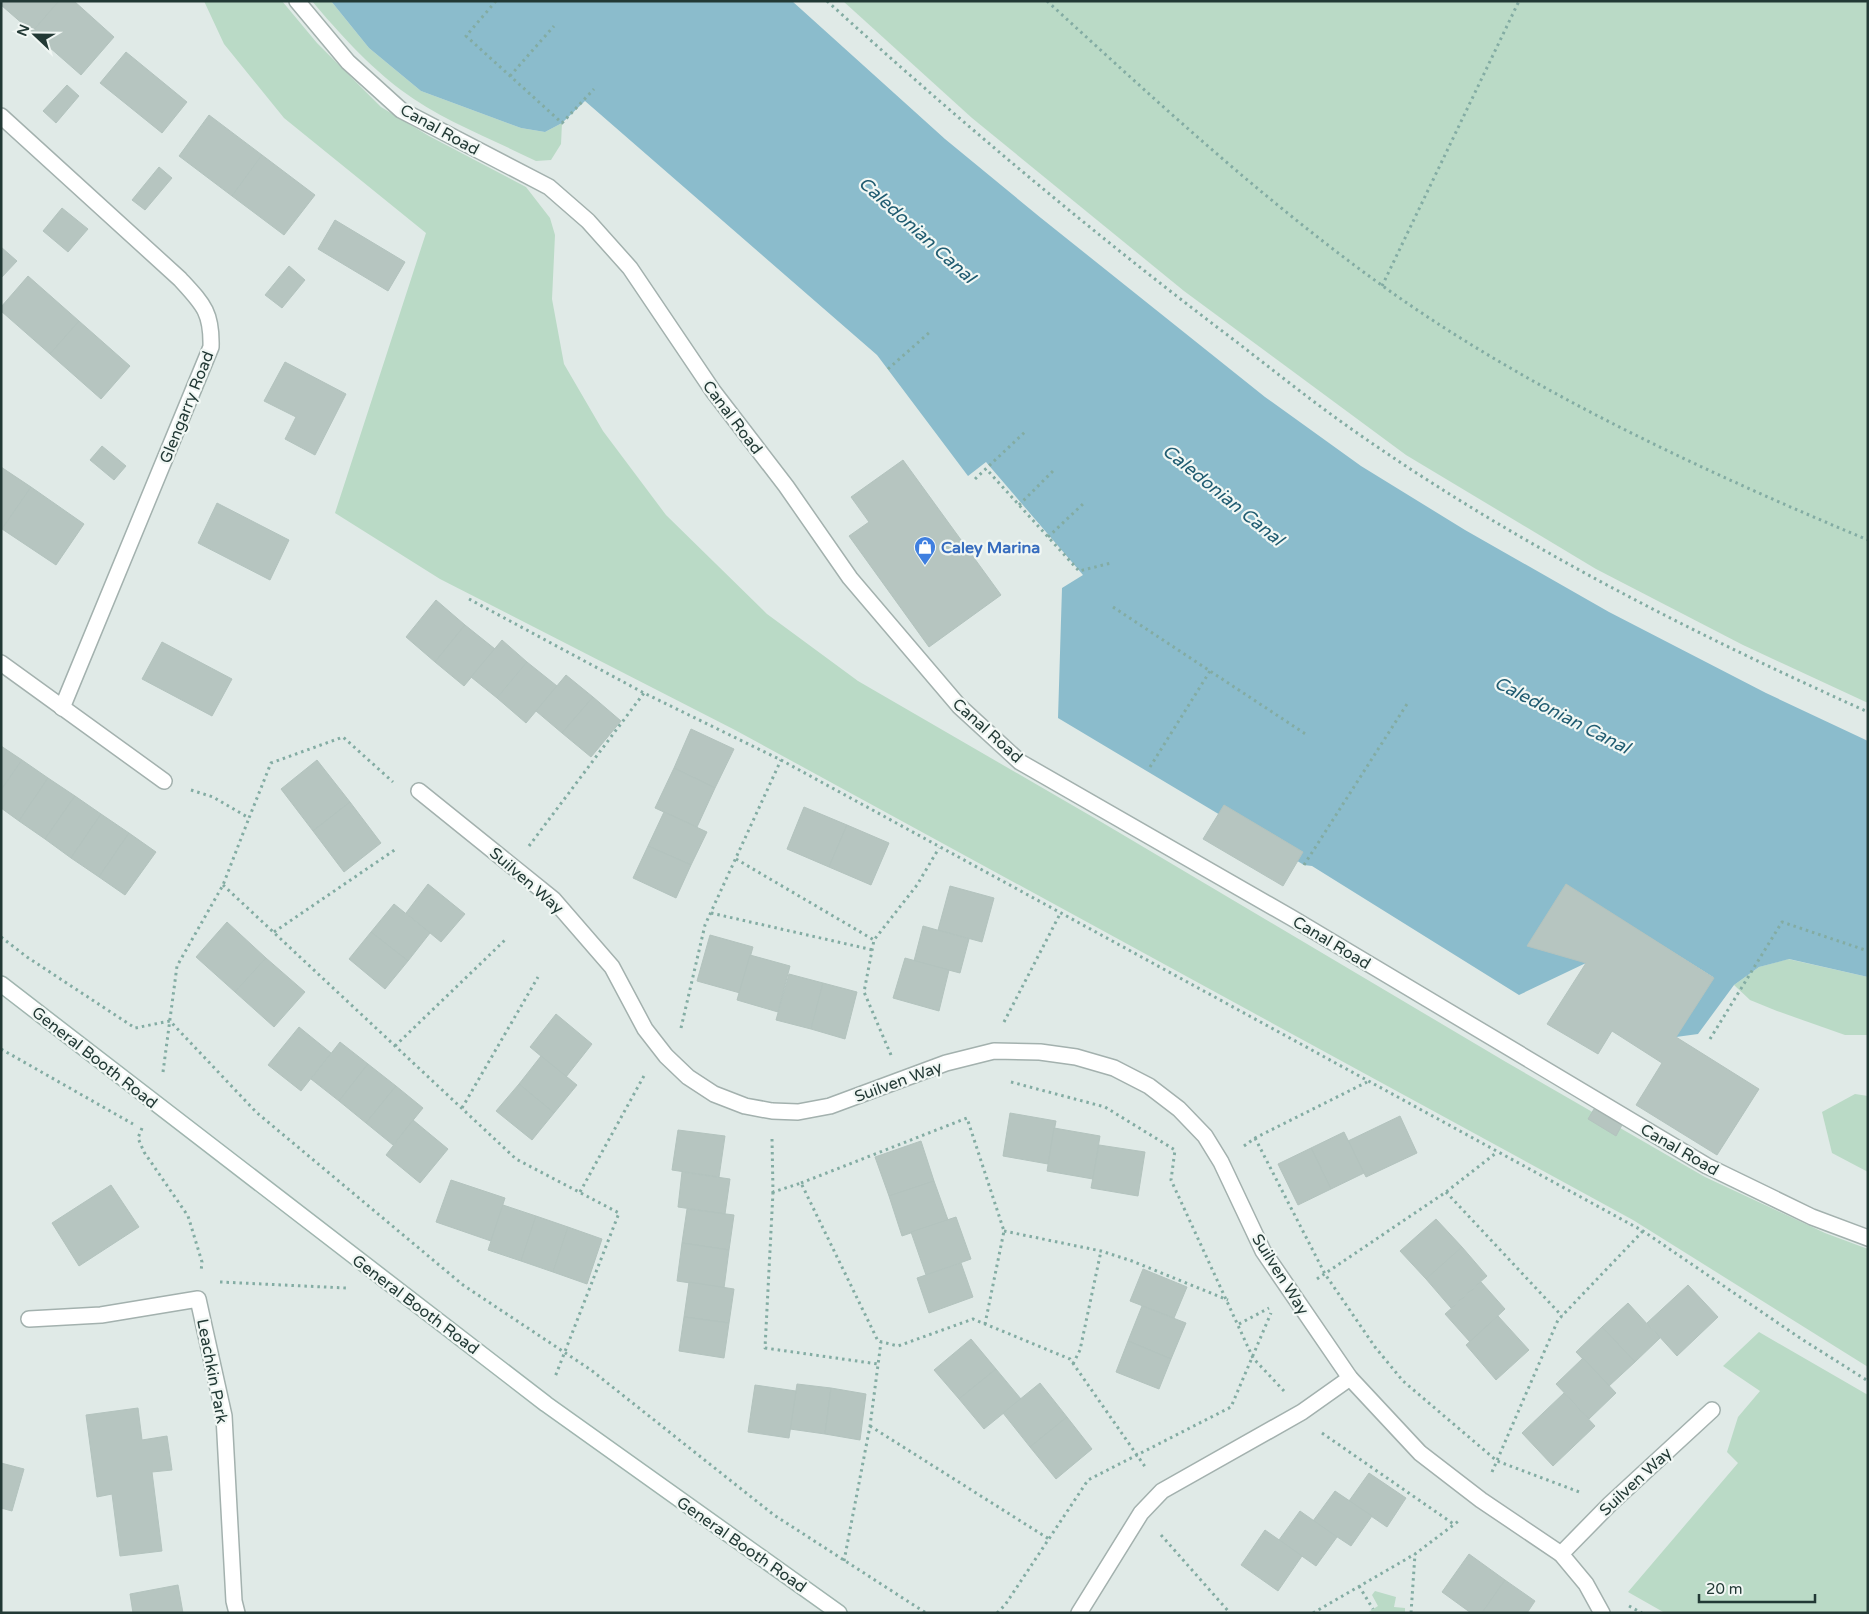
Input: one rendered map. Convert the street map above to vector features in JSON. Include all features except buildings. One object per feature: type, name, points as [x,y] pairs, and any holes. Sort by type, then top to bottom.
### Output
[{"type":"street","name":"Canal Road","points":[[297,1],[348,62],[401,110],[549,187],[588,221],[630,268],[713,391],[786,486],[850,578],[959,706],[1020,762],[1292,918],[1707,1166],[1812,1217],[1868,1238]]},
{"type":"street","name":"Glengarry Road","points":[[1,116],[180,279],[201,302],[212,323],[211,347],[62,708]]},
{"type":"street","points":[[1,663],[164,781]]},
{"type":"street","name":"Suilven Way","points":[[419,791],[553,899],[612,967],[645,1029],[666,1056],[688,1077],[714,1094],[745,1106],[772,1111],[798,1112],[830,1106],[946,1063],[994,1051],[1040,1052],[1076,1057],[1114,1068],[1148,1086],[1179,1109],[1205,1136],[1221,1162],[1263,1251],[1350,1378],[1420,1453],[1481,1500],[1561,1554],[1586,1584],[1602,1613]]},
{"type":"street","name":"General Booth Road","points":[[1,984],[546,1404],[838,1613]]},
{"type":"street","name":"Leachkin Park","points":[[29,1319],[101,1316],[198,1299],[224,1416],[234,1602],[237,1613]]},
{"type":"street","points":[[1080,1613],[1141,1513],[1162,1491],[1302,1412],[1350,1378]]},
{"type":"street","name":"Suilven Way","points":[[1561,1554],[1610,1504],[1712,1410]]},
{"type":"path","points":[[496,1],[466,36],[562,123],[594,89]]},
{"type":"path","points":[[828,1],[898,65],[1140,269],[1360,435],[1530,542],[1772,669],[1868,712]]},
{"type":"path","points":[[1047,1],[1152,97],[1297,222],[1382,286],[1503,364],[1631,432],[1868,540]]},
{"type":"path","points":[[1382,286],[1519,1]]},
{"type":"path","points":[[510,76],[554,26]]},
{"type":"path","points":[[888,369],[931,331]]},
{"type":"path","points":[[975,479],[1026,431]]},
{"type":"path","points":[[989,472],[1079,571],[1111,563]]},
{"type":"path","points":[[1019,505],[1053,472]]},
{"type":"path","points":[[1048,537],[1084,503]]},
{"type":"path","points":[[469,599],[644,693],[781,760],[1496,1153],[1643,1231],[1800,1338],[1868,1381]]},
{"type":"path","points":[[1113,607],[1307,735]]},
{"type":"path","points":[[1150,767],[1210,671]]},
{"type":"path","points":[[514,866],[587,772],[644,693]]},
{"type":"path","points":[[1304,865],[1407,704]]},
{"type":"path","points":[[198,1299],[202,1262],[188,1216],[144,1152],[138,1138],[158,1105],[177,966],[223,885],[271,763],[343,737],[402,789],[419,791]]},
{"type":"path","points":[[580,1192],[648,1068],[666,1056],[678,1039],[705,925],[781,760]]},
{"type":"path","points":[[164,781],[213,798],[249,818]]},
{"type":"path","points":[[902,1078],[864,992],[874,940],[917,884],[939,848]]},
{"type":"path","points":[[274,932],[396,849]]},
{"type":"path","points":[[736,859],[874,940]]},
{"type":"path","points":[[223,885],[516,1159],[620,1213],[564,1352],[546,1404]]},
{"type":"path","points":[[711,913],[873,950]]},
{"type":"path","points":[[1060,914],[1000,1029],[989,1076],[1105,1107],[1175,1150],[1171,1180],[1228,1300],[1253,1358],[1316,1429],[1455,1525]]},
{"type":"path","points":[[1710,1039],[1782,922],[1868,951]]},
{"type":"path","points":[[1,937],[27,957],[135,1028],[170,1021]]},
{"type":"path","points":[[395,1046],[505,940]]},
{"type":"path","points":[[462,1108],[538,977]]},
{"type":"path","points":[[170,1021],[256,1112],[463,1285],[591,1370],[774,1515],[926,1613]]},
{"type":"path","points":[[1,1048],[142,1129]]},
{"type":"path","points":[[1221,1162],[1255,1138],[1367,1082]]},
{"type":"path","points":[[772,1111],[774,1192],[765,1348],[878,1364]]},
{"type":"path","points":[[774,1192],[967,1118],[1004,1231],[985,1324]]},
{"type":"path","points":[[1255,1138],[1325,1274],[1375,1347],[1403,1381],[1497,1461],[1610,1504]]},
{"type":"path","points":[[1292,1295],[1446,1192],[1496,1153]]},
{"type":"path","points":[[801,1183],[878,1342],[898,1346],[973,1319],[1070,1359],[1162,1491]]},
{"type":"path","points":[[1446,1192],[1562,1316]]},
{"type":"path","points":[[1004,1231],[1132,1261],[1228,1300]]},
{"type":"path","points":[[1313,1613],[1415,1554],[1455,1525],[1481,1500],[1562,1316],[1643,1231]]},
{"type":"path","points":[[1073,1364],[1080,1350],[1100,1252]]},
{"type":"path","points":[[200,1282],[348,1288]]},
{"type":"path","points":[[997,1613],[1088,1480],[1231,1407],[1275,1304],[1239,1324]]},
{"type":"path","points":[[844,1561],[870,1426],[881,1342]]},
{"type":"path","points":[[870,1426],[1049,1539]]},
{"type":"path","points":[[1141,1513],[1230,1613]]},
{"type":"path","points":[[1412,1613],[1415,1554]]},
{"type":"path","points":[[1359,1586],[1373,1609]]},
{"type":"green space","points":[[204,1],[282,1],[317,43],[381,107],[429,136],[526,187],[550,218],[555,235],[552,299],[564,364],[603,431],[666,515],[767,614],[858,681],[1705,1177],[1825,1233],[1868,1249],[1868,1367],[1633,1220],[735,730],[440,579],[335,513],[426,233],[284,118],[224,44]]},
{"type":"green space","points":[[312,1],[331,1],[369,48],[421,91],[521,128],[545,132],[562,123],[561,144],[551,160],[536,161],[433,111],[416,101],[378,71]]},
{"type":"green space","points":[[843,1],[1868,1],[1868,703],[1743,645],[1596,569],[1406,455],[1184,291],[972,118]]},
{"type":"green space","points":[[1788,959],[1868,977],[1868,1035],[1845,1035],[1777,1011],[1750,1000],[1734,985],[1759,967]]},
{"type":"green space","points":[[1855,1094],[1868,1096],[1868,1172],[1832,1153],[1822,1112]]},
{"type":"green space","points":[[1759,1332],[1868,1395],[1868,1613],[1665,1613],[1628,1592],[1738,1463],[1727,1452],[1738,1417],[1760,1391],[1723,1366]]},
{"type":"green space","points":[[1375,1591],[1396,1597],[1394,1607],[1405,1608],[1405,1613],[1367,1613],[1378,1606],[1372,1595]]},
{"type":"water","name":"Caledonian Canal","points":[[331,1],[792,1],[945,139],[1041,218],[1265,397],[1361,466],[1465,530],[1609,612],[1766,693],[1868,741],[1868,977],[1789,959],[1759,967],[1734,985],[1698,1034],[1676,1037],[1713,977],[1566,885],[1586,963],[1519,995],[1312,866],[1304,865],[1058,718],[1062,588],[1083,575],[986,462],[968,476],[877,355],[585,101],[562,123],[545,132],[521,128],[421,91],[369,48]]},
{"type":"place","name":"Caley Marina","points":[[925,566]]}]
